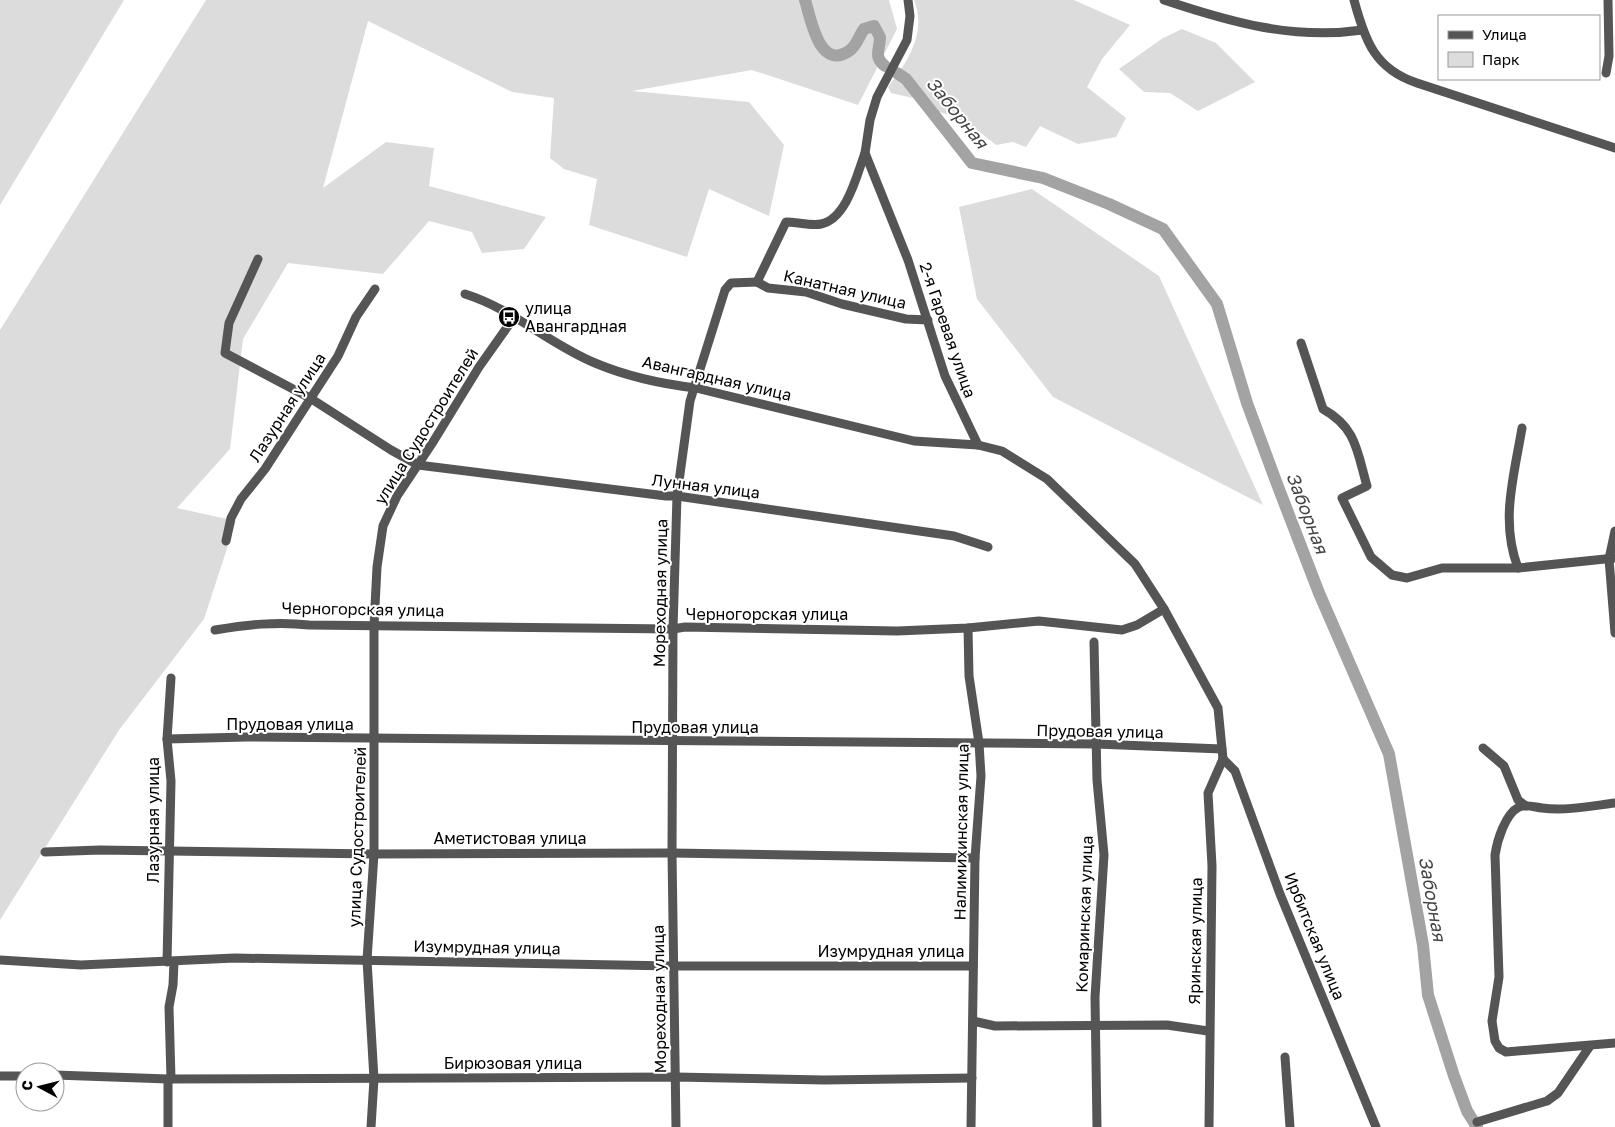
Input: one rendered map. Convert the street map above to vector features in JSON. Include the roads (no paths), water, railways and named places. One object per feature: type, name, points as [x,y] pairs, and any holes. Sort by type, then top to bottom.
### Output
[{"type":"street","points":[[757,282],[786,222],[822,224],[836,216],[848,198],[865,153],[870,120],[877,97],[907,40],[910,16],[908,0]]},
{"type":"street","points":[[1164,0],[1236,24],[1267,29],[1314,33],[1341,33],[1363,30]]},
{"type":"street","points":[[1354,0],[1363,30],[1372,50],[1380,61],[1393,73],[1615,148]]},
{"type":"street","points":[[1606,73],[1609,56],[1608,0]]},
{"type":"street","name":"2-я Гаревая улица","points":[[865,153],[908,260],[945,376],[978,445]]},
{"type":"street","points":[[258,259],[229,323],[225,353],[310,398],[418,465]]},
{"type":"street","name":"Канатная улица","points":[[757,282],[768,288],[806,292],[886,314],[928,320]]},
{"type":"street","name":"Мореходная улица","points":[[676,1127],[672,853],[674,742],[673,629],[677,496],[690,401],[696,388],[725,290],[731,283],[757,282]]},
{"type":"street","name":"Лазурная улица","points":[[226,541],[231,518],[241,499],[265,469],[338,356],[356,316],[375,289]]},
{"type":"street","name":"Авангардная улица","points":[[465,294],[514,316],[545,336],[595,363],[668,384],[696,388],[914,442],[978,445]]},
{"type":"street","name":"улица Судостроителей","points":[[371,1127],[374,1078],[367,960],[374,854],[374,626],[377,566],[383,526],[397,496],[479,367],[514,316]]},
{"type":"street","points":[[1301,343],[1323,409],[1335,415],[1351,432],[1367,486],[1342,498],[1371,557],[1392,575],[1407,578],[1442,568],[1518,568],[1612,559]]},
{"type":"street","points":[[1518,568],[1511,551],[1508,512],[1522,428]]},
{"type":"street","points":[[978,445],[1002,451],[1047,479],[1135,564],[1164,609],[1218,708],[1223,759]]},
{"type":"street","name":"Лунная улица","points":[[418,465],[677,496],[954,536],[988,547]]},
{"type":"street","points":[[1615,531],[1612,559],[1615,632]]},
{"type":"street","name":"Черногорская улица","points":[[215,630],[260,622],[374,626],[897,630],[968,628],[1039,621],[1122,630],[1137,625],[1164,609]]},
{"type":"street","name":"Налимихинская улица","points":[[968,628],[969,676],[980,743],[981,776],[975,858],[971,1127]]},
{"type":"street","name":"Комаринская улица","points":[[1094,642],[1096,744],[1104,855],[1095,996],[1097,1026],[1097,1127]]},
{"type":"street","name":"Лазурная улица","points":[[168,1127],[170,1079],[169,852],[171,781],[168,739],[171,678]]},
{"type":"street","name":"Прудовая улица","points":[[168,739],[248,737],[375,740],[1096,744],[1222,749]]},
{"type":"street","points":[[1483,748],[1504,766],[1518,800],[1526,806]]},
{"type":"street","name":"Яринская улица","points":[[1209,1127],[1208,1030],[1212,866],[1208,793],[1223,759]]},
{"type":"street","name":"Ирбитская улица","points":[[1223,759],[1234,771],[1280,894],[1376,1127]]},
{"type":"street","points":[[1615,803],[1570,808],[1526,806],[1512,813],[1496,844],[1499,977],[1492,1021],[1495,1041],[1499,1048],[1506,1052],[1615,1043]]},
{"type":"street","name":"Аметистовая улица","points":[[45,852],[100,850],[374,854],[672,853],[975,858]]},
{"type":"street","name":"Изумрудная улица","points":[[0,960],[81,965],[235,958],[673,966],[973,966]]},
{"type":"street","points":[[974,1020],[994,1026],[1167,1025],[1208,1030]]},
{"type":"street","points":[[1477,1122],[1547,1102],[1558,1094],[1590,1046]]},
{"type":"street","points":[[1284,1058],[1290,1127]]},
{"type":"street","name":"Бирюзовая улица","points":[[65,1075],[170,1079],[675,1077],[824,1080],[972,1078]]},
{"type":"street","points":[[0,1076],[15,1076]]},
{"type":"waterway","name":"Заборная","points":[[805,0],[814,30],[823,49],[830,54],[839,55],[849,51],[856,44],[864,29],[874,26],[880,37],[878,56],[885,66]]},
{"type":"waterway","name":"Заборная","points":[[897,73],[906,79],[972,163],[1043,178],[1109,204],[1163,229],[1217,304],[1247,403],[1277,484],[1319,593],[1389,754],[1423,945],[1428,995],[1454,1076],[1467,1111],[1477,1127]]},
{"type":"place","name":"улица Авангардная","points":[[509,317]]}]
